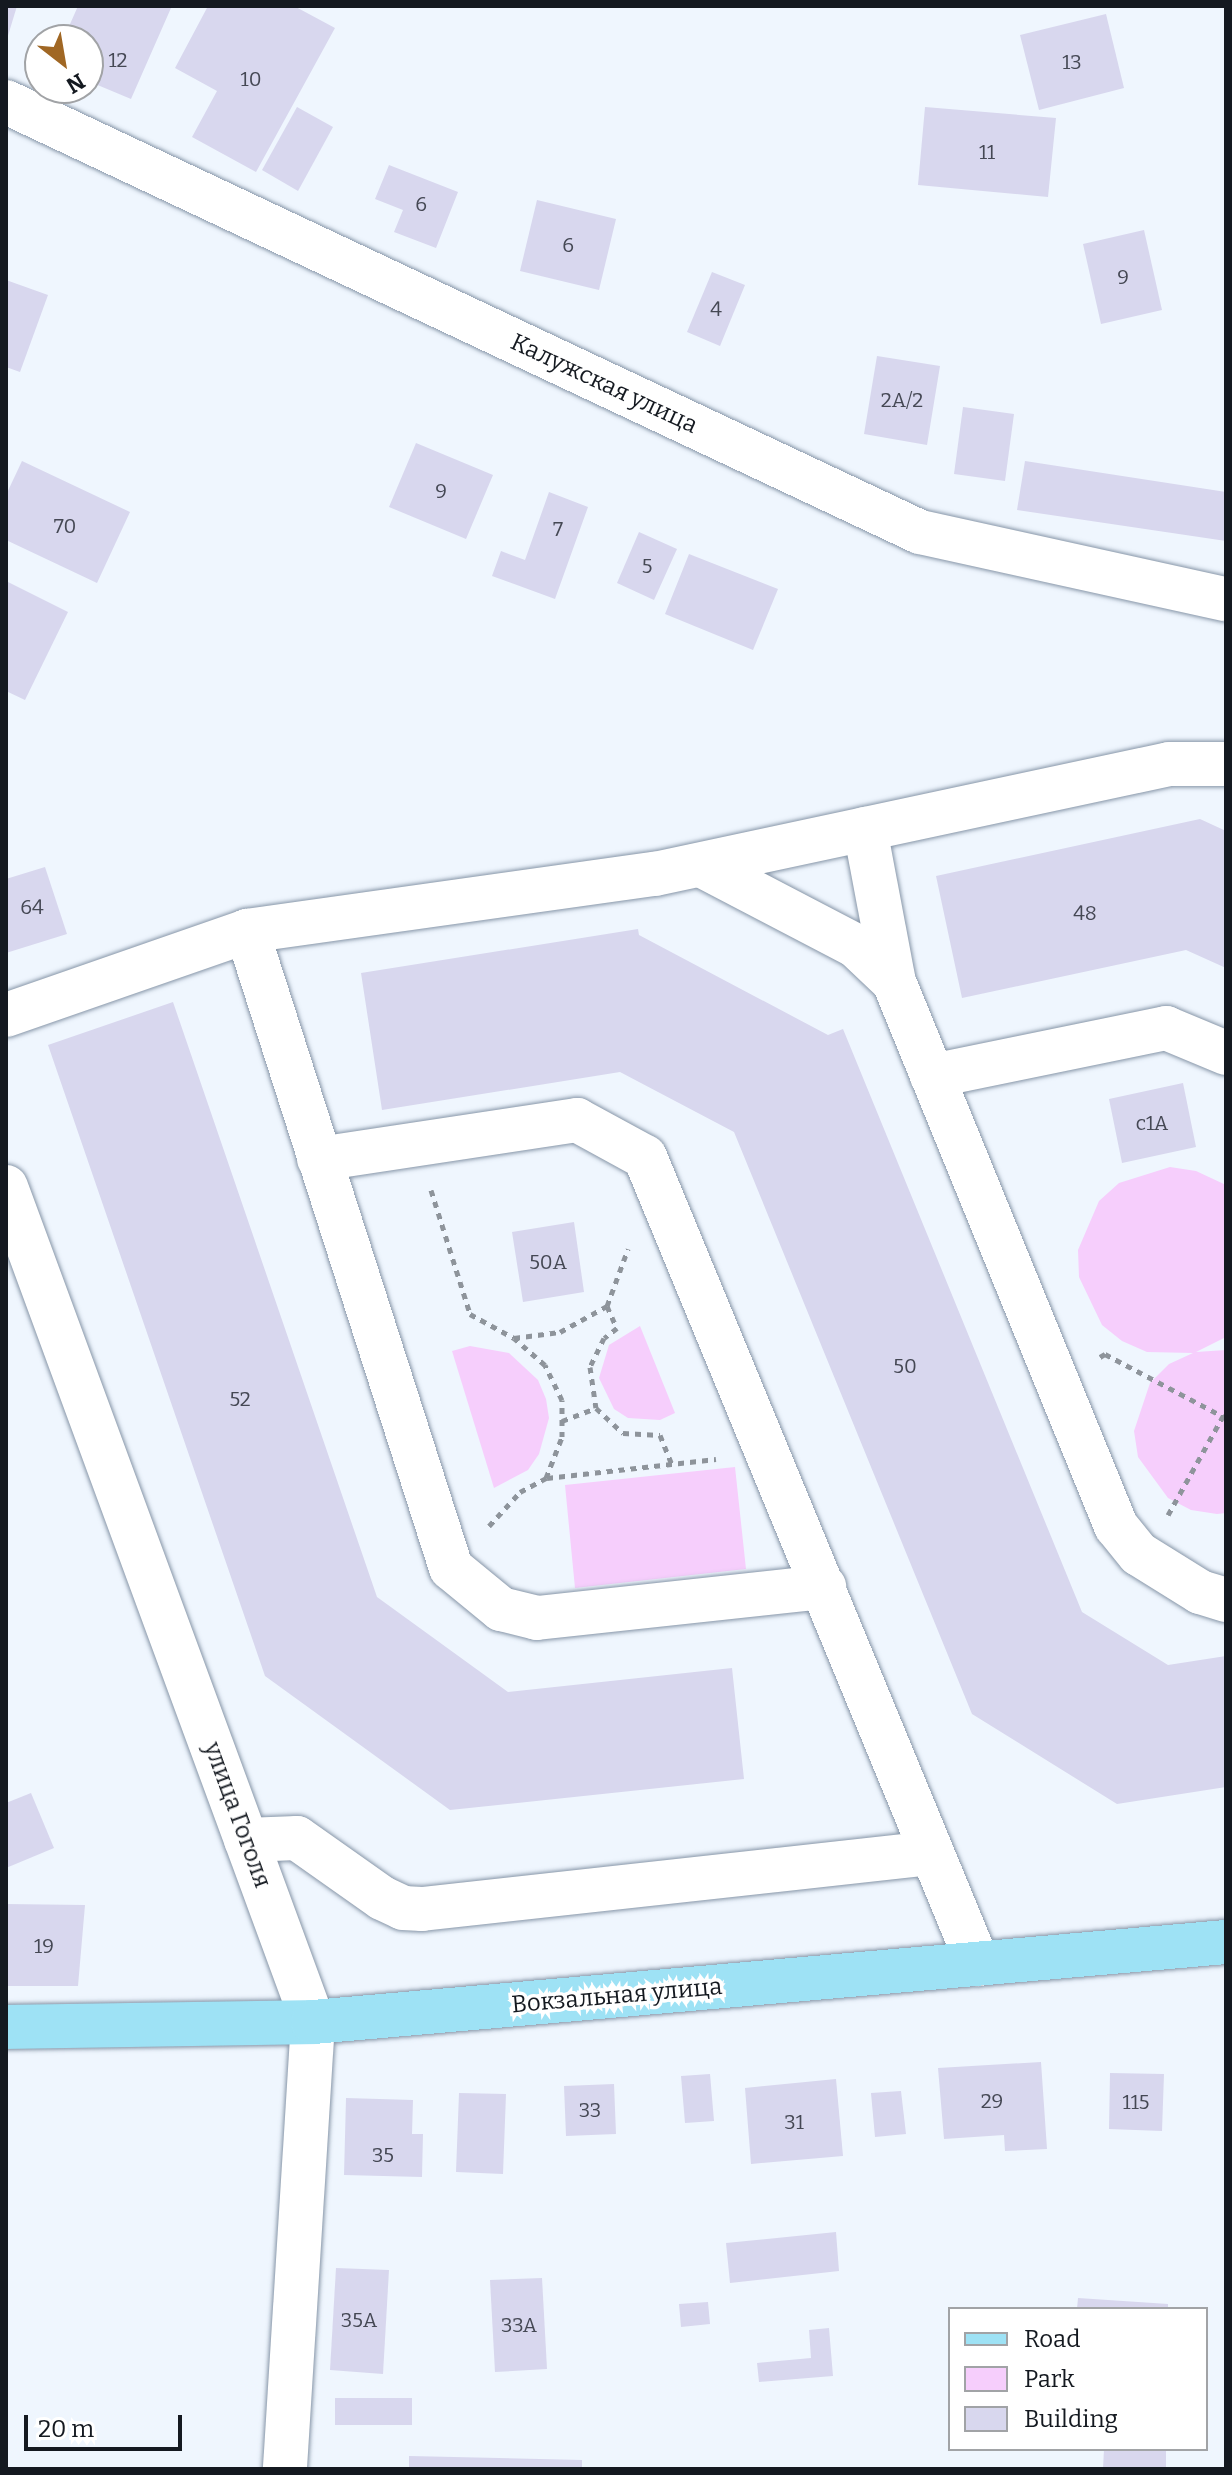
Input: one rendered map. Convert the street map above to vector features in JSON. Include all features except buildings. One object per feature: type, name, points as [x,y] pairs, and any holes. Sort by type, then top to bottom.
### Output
[{"type":"main road","name":"Вокзальная улица","points":[[6,2027],[313,2022],[1226,1942]]},
{"type":"street","name":"Калужская улица","points":[[6,102],[920,532],[1226,599]]},
{"type":"street","points":[[6,1015],[247,931],[701,865],[1169,764],[1226,764]]},
{"type":"street","points":[[865,829],[894,982],[1116,1526],[1144,1557],[1200,1592],[1226,1600]]},
{"type":"street","points":[[701,865],[856,946],[894,982]]},
{"type":"street","points":[[247,931],[451,1568],[501,1609],[537,1618],[824,1587]]},
{"type":"street","points":[[932,1076],[1166,1028],[1226,1053]]},
{"type":"street","points":[[319,1159],[577,1120],[645,1157],[978,1964]]},
{"type":"street","name":"улица Гоголя","points":[[6,1187],[313,2022],[285,2469]]},
{"type":"street","points":[[246,1840],[297,1838],[382,1898],[403,1908],[422,1909],[932,1853]]},
{"type":"path","points":[[416,1144],[470,1314],[514,1338],[545,1365],[562,1400],[562,1437],[546,1478]]},
{"type":"path","points":[[514,1338],[560,1332],[607,1306],[633,1237]]},
{"type":"path","points":[[607,1306],[617,1328],[604,1338],[590,1367],[596,1408],[623,1433],[660,1435],[672,1464]]},
{"type":"path","points":[[1055,1376],[1105,1354],[1225,1415],[1144,1557]]},
{"type":"path","points":[[562,1421],[596,1408]]},
{"type":"path","points":[[451,1568],[520,1492],[546,1478],[769,1454]]},
{"type":"green space","points":[[1170,1167],[1196,1171],[1226,1185],[1226,1337],[1196,1352],[1226,1350],[1226,1513],[1191,1510],[1168,1498],[1138,1457],[1134,1431],[1150,1383],[1169,1364],[1193,1353],[1147,1352],[1122,1341],[1102,1325],[1079,1277],[1078,1250],[1099,1201],[1119,1183]]},
{"type":"green space","points":[[640,1326],[675,1413],[660,1420],[628,1418],[614,1409],[599,1378],[609,1345]]},
{"type":"green space","points":[[470,1346],[509,1353],[538,1380],[546,1399],[549,1418],[539,1454],[528,1470],[494,1488],[452,1351]]},
{"type":"green space","points":[[735,1467],[746,1569],[575,1588],[565,1485]]}]
